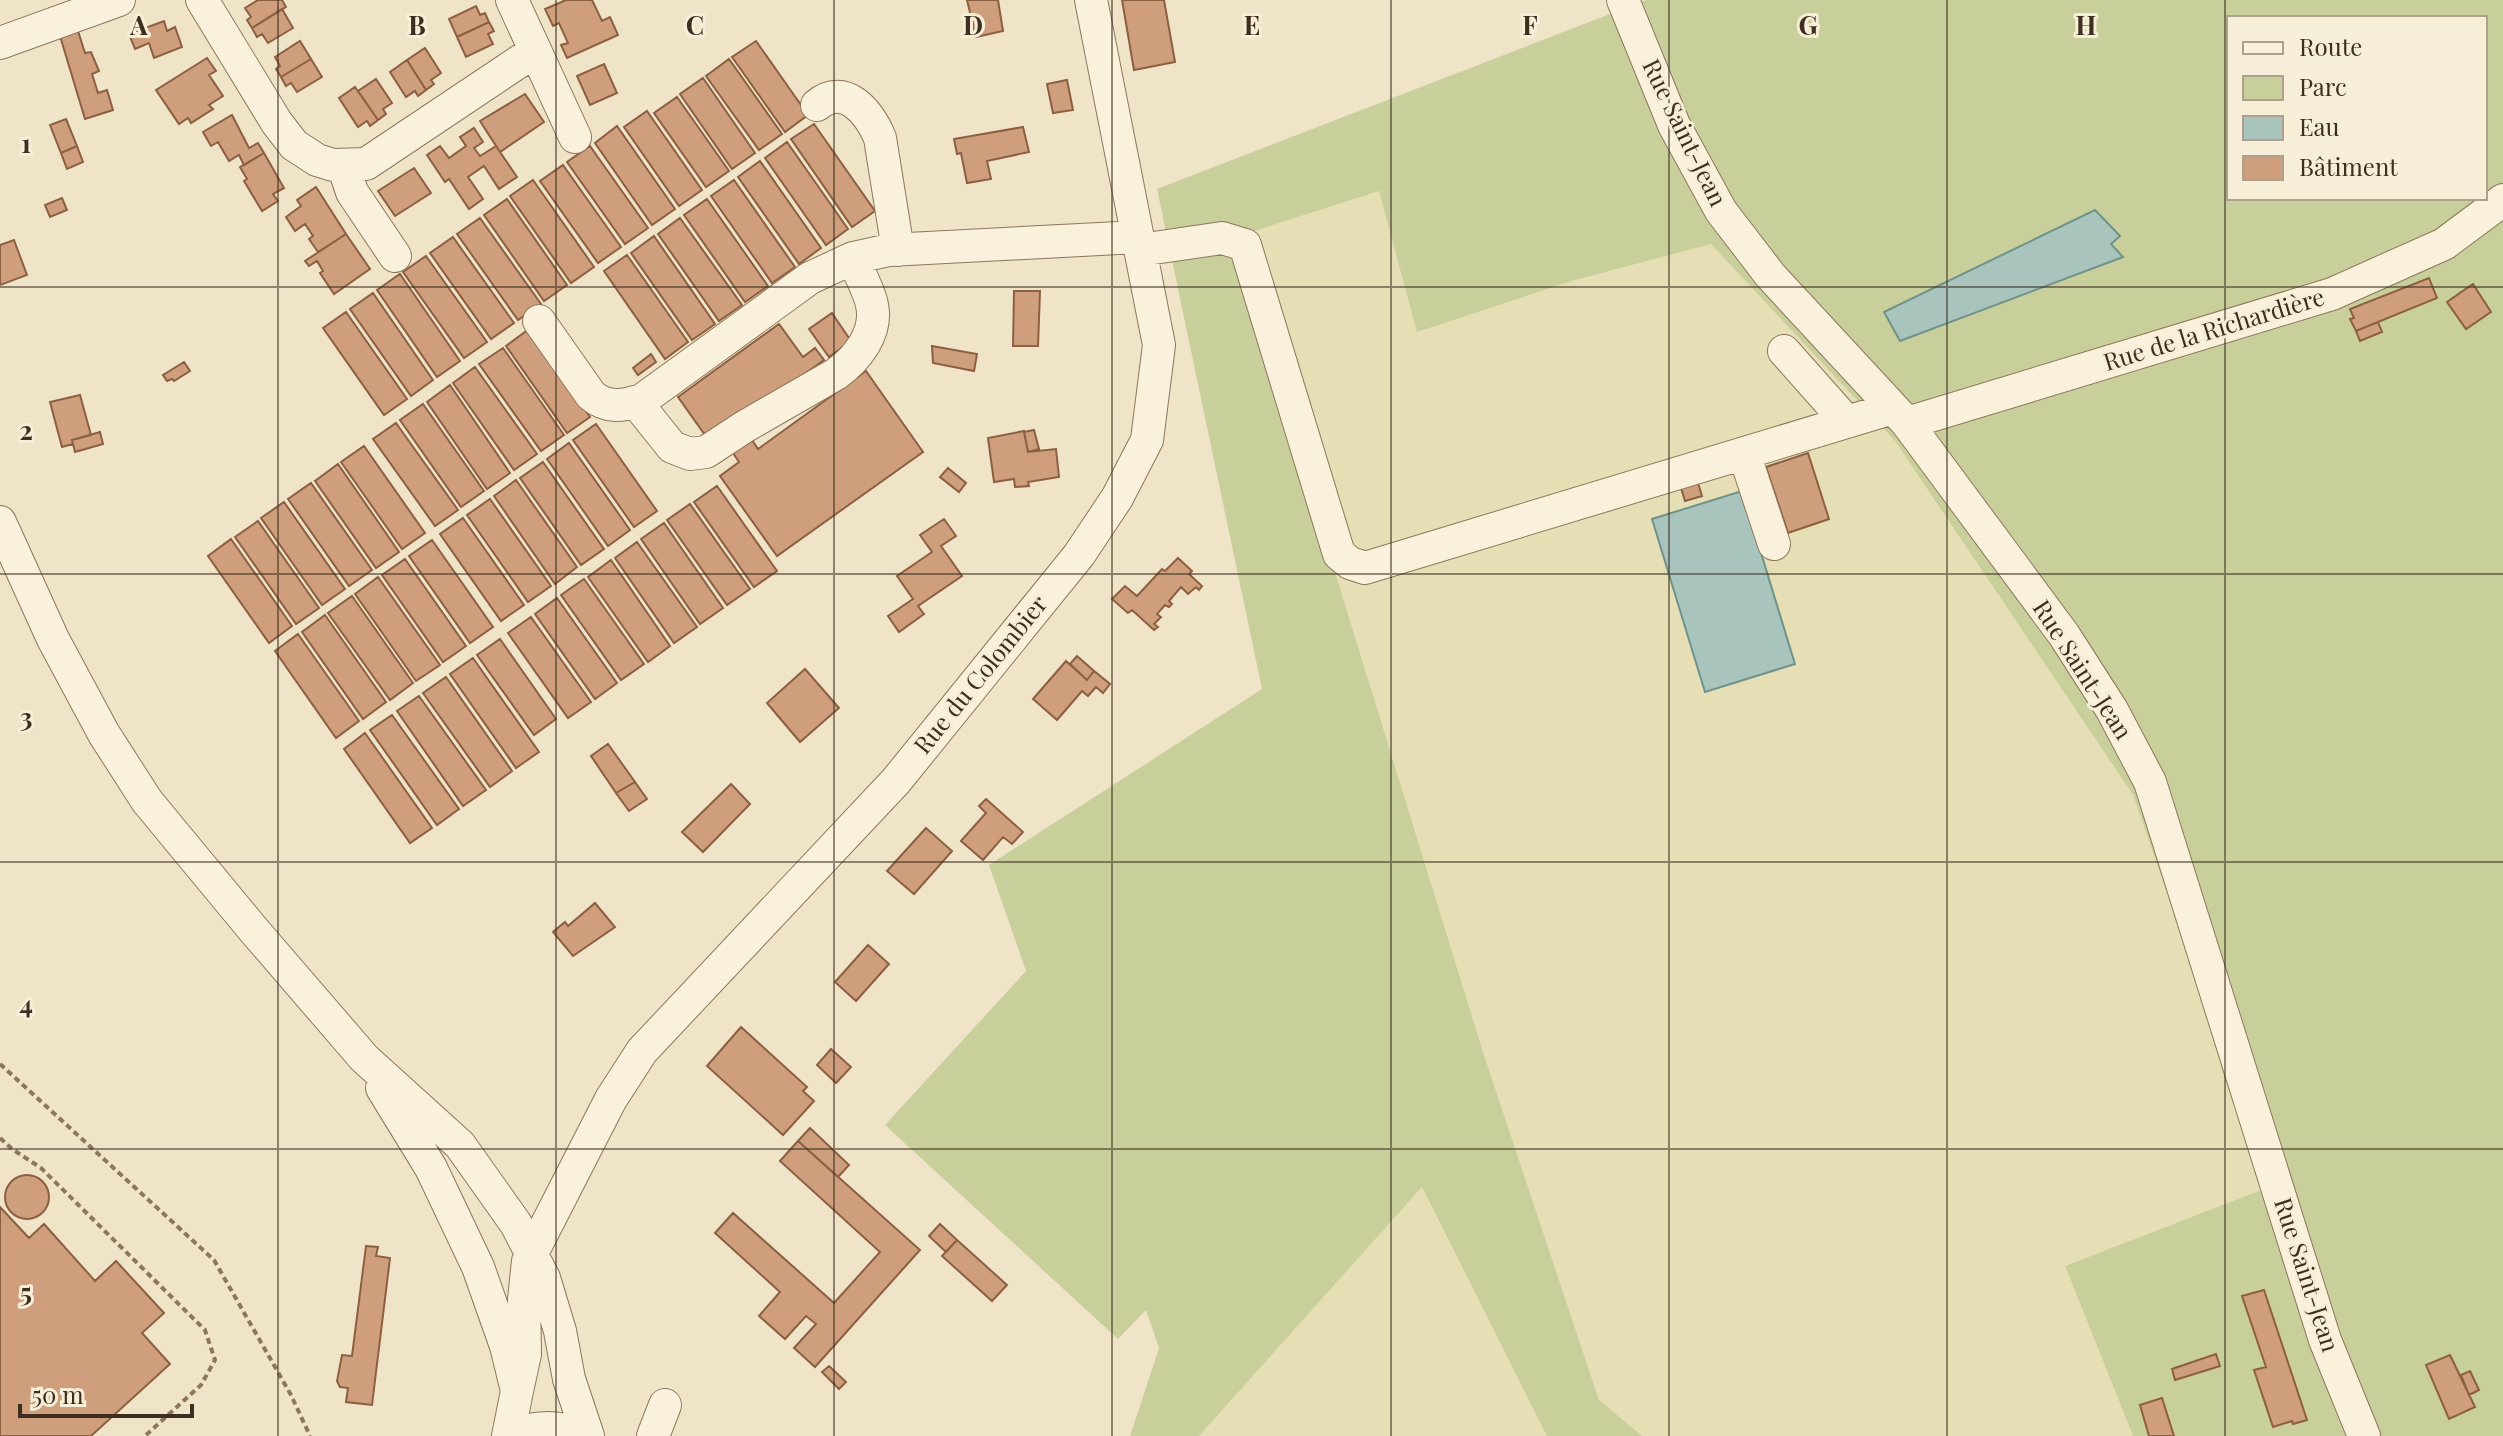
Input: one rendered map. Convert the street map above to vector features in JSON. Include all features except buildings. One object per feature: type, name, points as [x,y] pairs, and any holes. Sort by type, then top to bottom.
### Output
[{"type":"street","points":[[0,43],[119,0]]},
{"type":"street","points":[[202,0],[284,134],[317,160],[343,165],[366,164],[535,51]]},
{"type":"street","points":[[512,0],[575,137]]},
{"type":"street","name":"Rue du Colombier","points":[[508,1436],[525,1354],[524,1299],[528,1261],[611,1099],[642,1051],[896,781],[1079,555],[1117,498],[1147,440],[1159,345],[1091,0]]},
{"type":"street","name":"Rue Saint-Jean","points":[[1623,0],[1674,125],[1721,211],[1770,275],[1900,415],[2064,635],[2112,710],[2150,782],[2325,1340],[2364,1436]]},
{"type":"street","points":[[817,105],[830,97],[845,97],[858,105],[875,126],[880,138],[898,250]]},
{"type":"street","points":[[343,165],[352,192],[395,256]]},
{"type":"street","name":"Rue de la Richardière","points":[[1139,244],[1222,238],[1245,245],[1339,554],[1350,563],[1365,568],[1847,422],[1900,415],[2332,294],[2444,244],[2503,200]]},
{"type":"street","points":[[539,321],[591,395],[599,402],[618,406],[636,402],[810,278],[853,258],[898,250],[1139,244]]},
{"type":"street","points":[[636,402],[672,447],[680,452],[698,455],[714,449],[744,427],[836,374],[848,366],[865,344],[872,318],[872,304],[853,258]]},
{"type":"street","points":[[1784,351],[1847,422]]},
{"type":"street","points":[[1744,453],[1774,544]]},
{"type":"street","points":[[0,522],[53,639],[104,734],[147,801],[364,1058],[460,1145],[516,1224],[533,1252],[553,1306],[569,1379],[588,1436]]},
{"type":"street","points":[[364,1058],[431,1168],[478,1267],[506,1346],[517,1391]]},
{"type":"street","points":[[653,1436],[665,1405]]},
{"type":"street","points":[[508,1436],[528,1429],[549,1427],[581,1436]]},
{"type":"path","points":[[0,1064],[214,1260],[291,1395],[310,1436]]},
{"type":"path","points":[[0,1138],[41,1168],[205,1330],[215,1360],[201,1385],[145,1436]]},
{"type":"shaded area","points":[[1379,190],[1418,332],[1575,280],[1711,243],[1895,441],[2133,795],[2269,1187],[2065,1266],[2133,1436],[1642,1436],[1599,1400],[1483,1052],[1232,237]]},
{"type":"shaded area","points":[[1422,1187],[1547,1436],[1199,1436]]},
{"type":"green space","points":[[1646,0],[2503,0],[2503,1436],[2133,1436],[2065,1266],[2269,1187],[2133,795],[1895,441],[1711,244],[1575,280],[1417,332],[1379,191],[1232,238],[1483,1052],[1599,1400],[1642,1436],[1547,1436],[1422,1187],[1199,1436],[1130,1436],[1159,1348],[1146,1310],[1118,1339],[885,1125],[1026,971],[989,865],[1262,689],[1157,189]]},
{"type":"water","points":[[2095,210],[2120,236],[2111,244],[2123,257],[1900,341],[1884,312]]},
{"type":"water","points":[[1742,491],[1795,664],[1705,692],[1652,519]]}]
